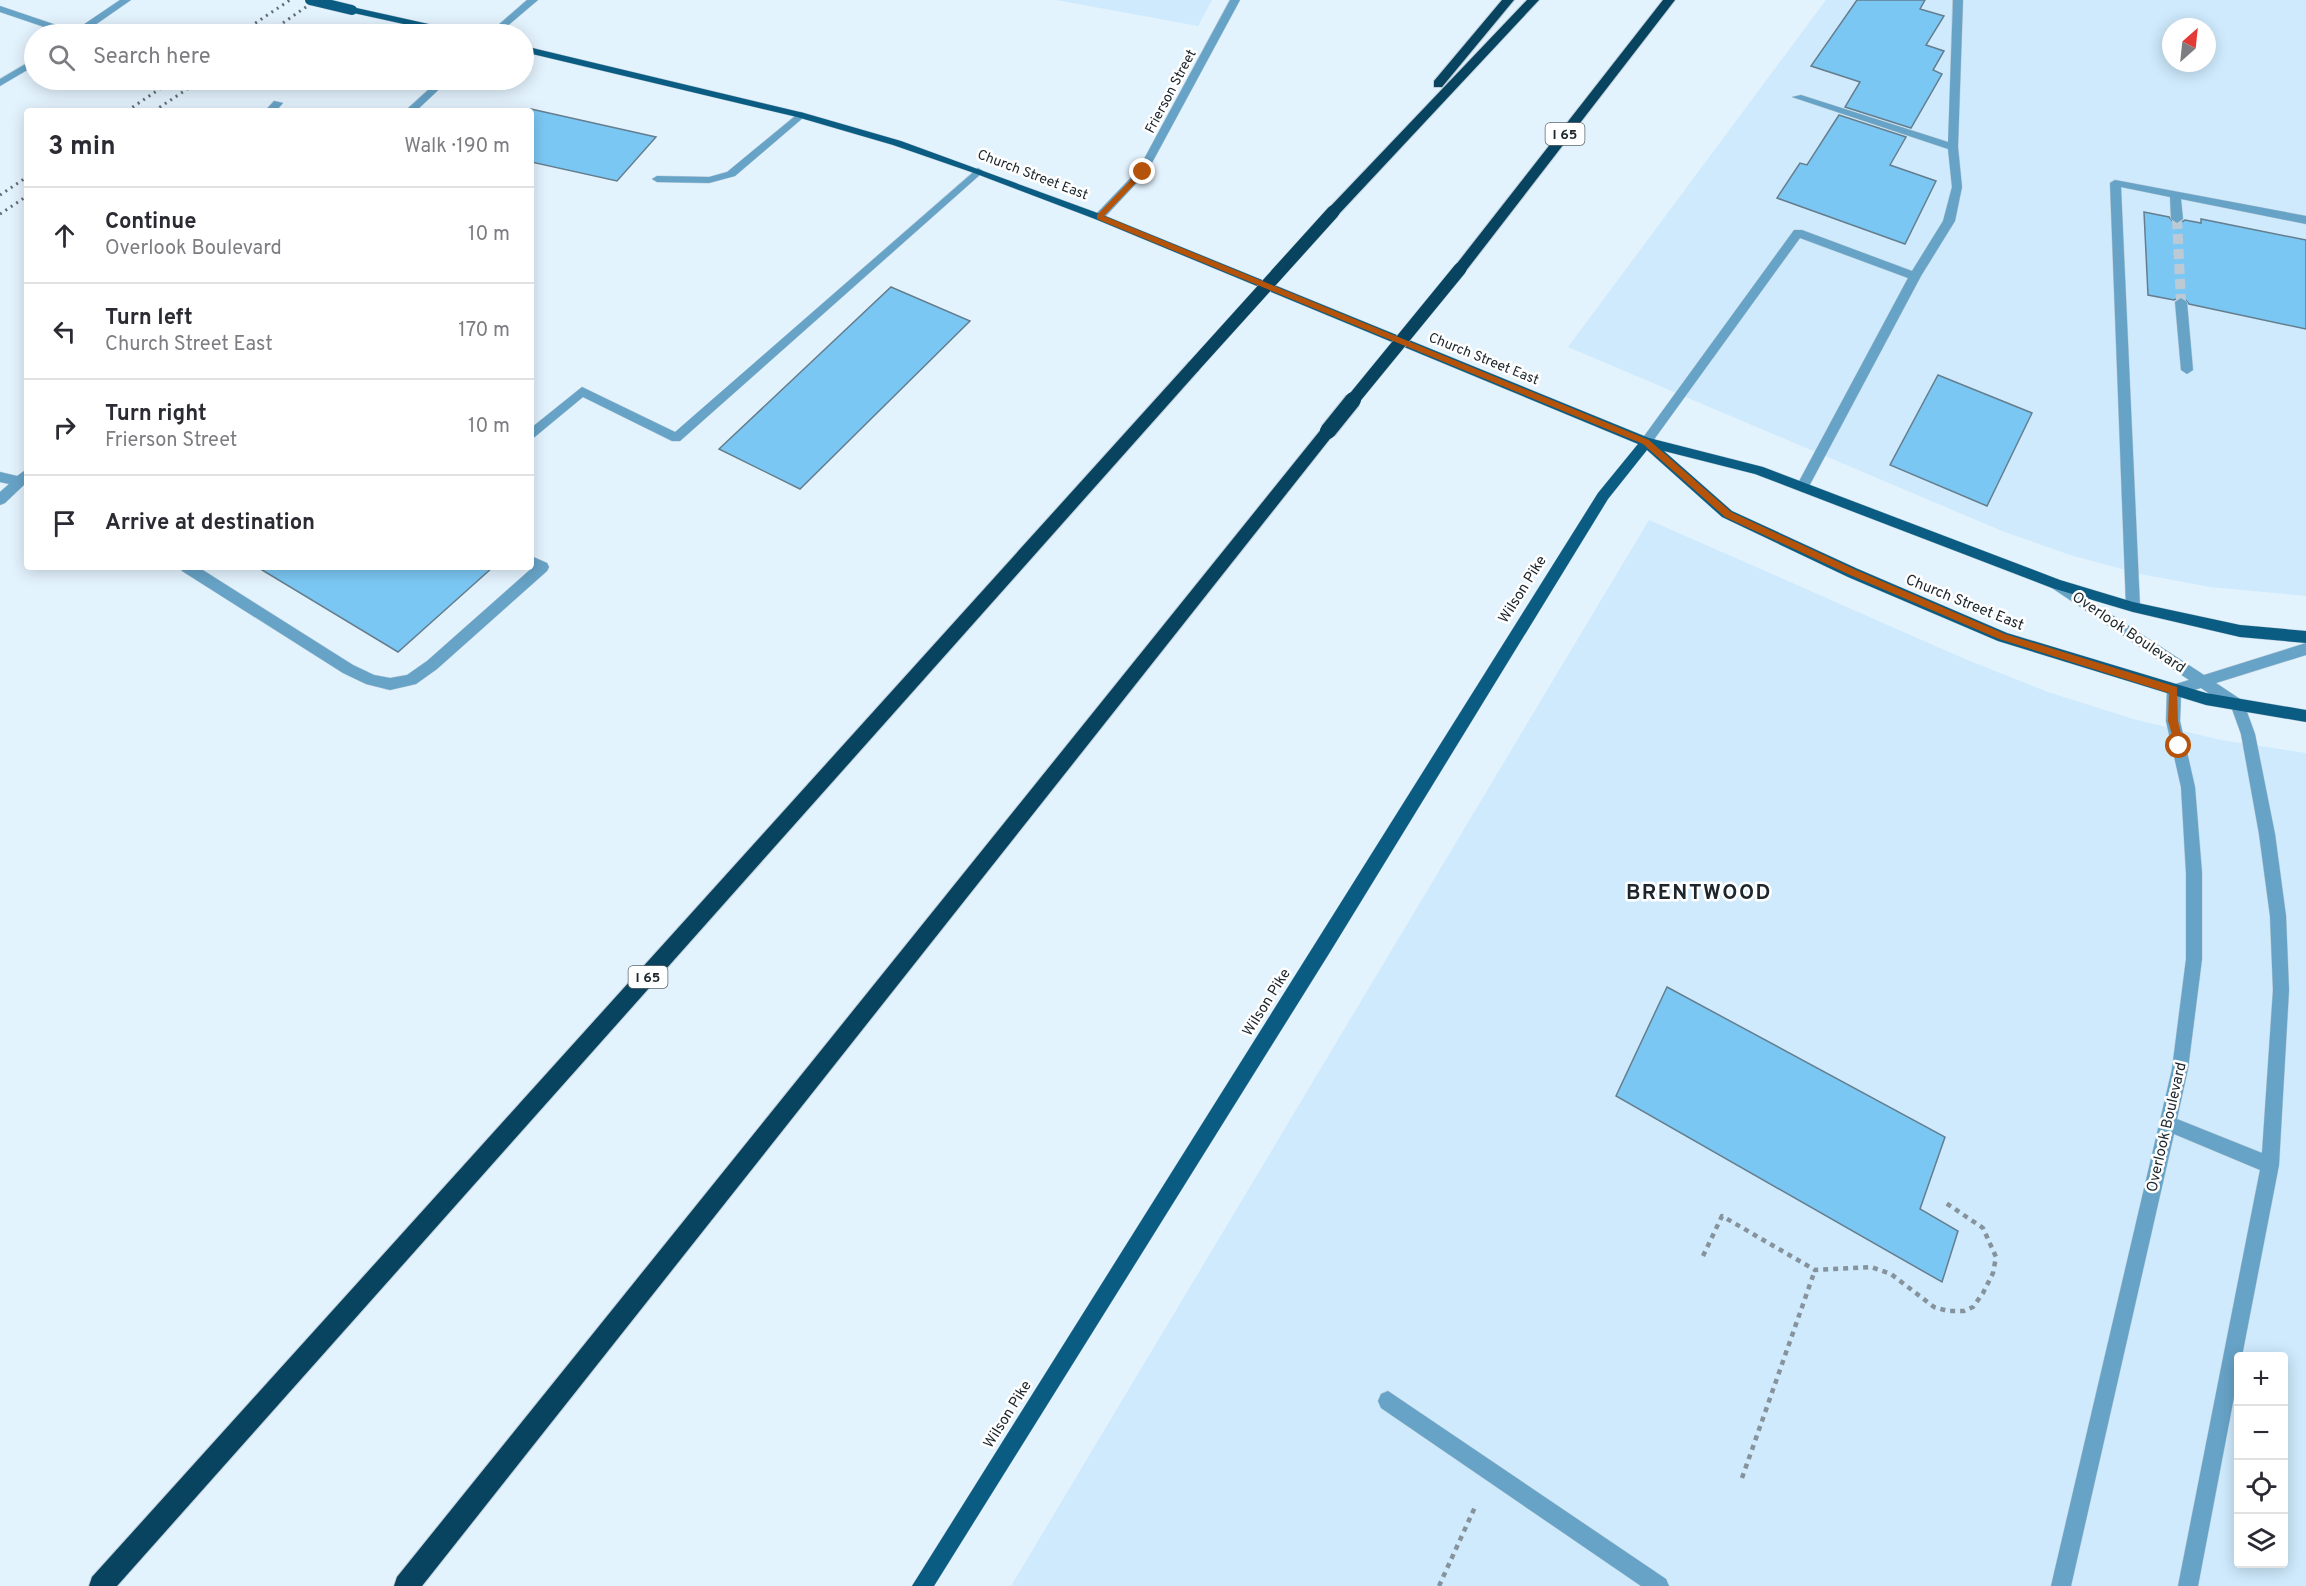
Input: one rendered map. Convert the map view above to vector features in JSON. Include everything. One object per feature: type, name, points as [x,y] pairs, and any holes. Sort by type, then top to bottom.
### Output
[{"type":"highway","points":[[1333,212],[1508,0]]},
{"type":"highway","name":"I 65","points":[[101,1586],[1333,212],[1533,0]]},
{"type":"highway","name":"I 65","points":[[406,1586],[1328,431],[1460,269],[1669,0]]},
{"type":"main road","points":[[310,0],[415,24]]},
{"type":"main road","name":"Church Street East","points":[[534,51],[800,115],[978,171],[1099,217],[1646,442],[1758,470],[2057,584],[2133,607],[2240,631],[2306,637]]},
{"type":"main road","name":"Church Street East","points":[[1646,442],[1728,514],[1853,573],[2003,637],[2206,699],[2306,716]]},
{"type":"main road","name":"Wilson Pike","points":[[922,1586],[1330,937],[1603,496],[1646,442]]},
{"type":"street","points":[[89,24],[126,0]]},
{"type":"street","points":[[505,24],[533,0]]},
{"type":"street","name":"Frierson Street","points":[[1099,217],[1143,172],[1235,0]]},
{"type":"street","points":[[1802,487],[1915,276],[1949,221],[1957,187],[1953,147],[1958,0]]},
{"type":"street","points":[[0,9],[44,24]]},
{"type":"street","points":[[0,83],[24,68]]},
{"type":"street","points":[[413,108],[433,90]]},
{"type":"street","points":[[1797,97],[1953,147]]},
{"type":"street","points":[[657,178],[709,180],[731,174],[800,115]]},
{"type":"street","points":[[534,432],[582,391],[676,438],[978,171]]},
{"type":"street","points":[[2133,607],[2115,183],[2306,219]]},
{"type":"street","points":[[2175,194],[2177,219]]},
{"type":"street","points":[[1646,442],[1798,233],[1915,276]]},
{"type":"street","points":[[2181,302],[2187,370]]},
{"type":"street","points":[[0,477],[23,478]]},
{"type":"street","points":[[0,500],[23,478]]},
{"type":"street","points":[[192,570],[348,669],[371,680],[390,684],[411,680],[432,665],[542,567],[534,563]]},
{"type":"street","name":"Overlook Boulevard","points":[[2057,584],[2238,705]]},
{"type":"street","name":"Overlook Boulevard","points":[[2061,1586],[2180,1069],[2194,959],[2193,862],[2188,787],[2173,721],[2174,690],[2306,649]]},
{"type":"street","points":[[2188,1586],[2270,1165],[2281,990],[2278,916],[2267,834],[2247,734],[2238,705]]},
{"type":"street","points":[[2167,1123],[2270,1165]]},
{"type":"street","points":[[1388,1401],[1659,1586]]},
{"type":"path","points":[[1703,1256],[1722,1216],[1815,1270],[1871,1267],[1890,1274],[1934,1307],[1948,1311],[1964,1311],[1973,1307],[1993,1273],[1996,1257],[1983,1228],[1943,1201]]},
{"type":"path","points":[[1742,1478],[1815,1270]]},
{"type":"path","points":[[1439,1586],[1491,1470]]},
{"type":"shaded area","points":[[1056,0],[1212,0],[1198,26]]},
{"type":"shaded area","points":[[1826,0],[2306,0],[2306,596],[2210,587],[2140,574],[2070,555],[2002,531],[1568,347]]},
{"type":"shaded area","points":[[1649,520],[1965,659],[2048,692],[2133,719],[2221,740],[2306,753],[2306,1586],[1011,1586]]},
{"type":"building","points":[[1857,0],[1925,0],[1920,9],[1944,16],[1926,45],[1944,51],[1933,70],[1942,74],[1911,128],[1845,107],[1860,82],[1811,66]]},
{"type":"building","points":[[534,110],[656,137],[617,181],[534,163]]},
{"type":"building","points":[[1839,115],[1906,137],[1890,165],[1936,181],[1905,244],[1777,198],[1800,163],[1807,165]]},
{"type":"building","points":[[2144,212],[2169,217],[2176,225],[2185,220],[2201,223],[2201,219],[2306,240],[2306,329],[2189,304],[2182,296],[2174,300],[2148,295]]},
{"type":"building","points":[[891,287],[970,321],[800,489],[719,449]]},
{"type":"building","points":[[1938,375],[2032,413],[1987,506],[1890,465]]},
{"type":"building","points":[[262,570],[490,570],[398,652]]},
{"type":"building","points":[[1667,987],[1945,1137],[1920,1209],[1958,1231],[1942,1282],[1616,1096]]},
{"type":"tunnel","points":[[2177,219],[2181,302]]},
{"type":"railway","points":[[254,24],[290,0]]},
{"type":"railway","points":[[281,24],[316,0]]},
{"type":"railway","points":[[131,108],[158,90]]},
{"type":"railway","points":[[159,108],[186,90]]},
{"type":"railway","points":[[0,195],[24,179]]},
{"type":"railway","points":[[0,214],[24,198]]},
{"type":"district","name":"BRENTWOOD","points":[[1699,892]]},
{"type":"route","points":[[1143,172],[1099,217],[1646,442],[1728,514],[1853,573],[2003,637],[2174,690],[2173,721],[2179,746]]}]
